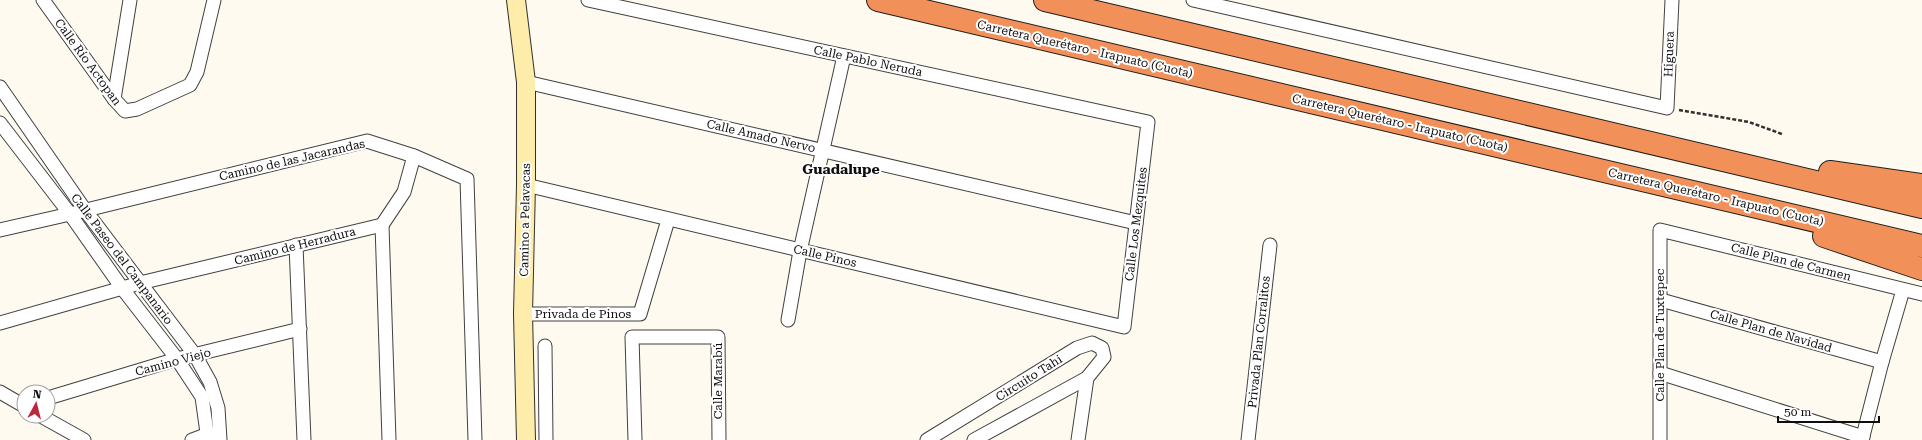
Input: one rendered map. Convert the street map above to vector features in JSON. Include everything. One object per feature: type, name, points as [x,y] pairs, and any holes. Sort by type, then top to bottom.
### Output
[{"type":"highway","name":"Carretera Querétaro - Irapuato (Cuota)","points":[[878,0],[1922,246]]},
{"type":"highway","points":[[1046,0],[1922,207]]},
{"type":"highway","points":[[1695,153],[1922,185]]},
{"type":"highway","points":[[1688,190],[1922,269]]},
{"type":"street","name":"Calle Río Actopan","points":[[43,0],[114,99],[125,111],[131,110],[190,85],[197,72],[214,0]]},
{"type":"street","points":[[114,99],[130,0]]},
{"type":"street","name":"Camino a Pelavacas","points":[[516,0],[526,82],[526,185],[523,314],[526,440]]},
{"type":"street","name":"Calle Pablo Neruda","points":[[588,0],[1148,122]]},
{"type":"street","points":[[1192,0],[1667,108]]},
{"type":"street","name":"Higuera","points":[[1667,108],[1672,0]]},
{"type":"street","points":[[788,320],[800,250],[844,56]]},
{"type":"street","name":"Calle Amado Nervo","points":[[526,82],[1136,223]]},
{"type":"street","name":"Calle Paseo del Campanario","points":[[0,87],[85,210],[195,355],[210,382],[218,408],[220,440]]},
{"type":"street","name":"Calle Los Mezquites","points":[[1124,327],[1148,122]]},
{"type":"street","name":"Calle Paseo del Campanario","points":[[0,123],[70,214],[122,288],[178,359],[202,397],[208,437]]},
{"type":"street","name":"Camino de las Jacarandas","points":[[0,230],[367,141],[414,156],[467,179],[475,440]]},
{"type":"street","points":[[389,440],[382,225],[404,192],[414,156]]},
{"type":"street","name":"Calle Pinos","points":[[526,185],[668,220],[1124,327]]},
{"type":"street","name":"Privada de Pinos","points":[[523,314],[640,314],[668,220]]},
{"type":"street","name":"Camino de Herradura","points":[[0,323],[140,283],[382,225]]},
{"type":"street","name":"Calle Plan de Carmen","points":[[1660,230],[1922,294]]},
{"type":"street","name":"Calle Plan de Tuxtepec","points":[[1660,230],[1660,440]]},
{"type":"street","points":[[296,245],[304,440]]},
{"type":"street","name":"Privada Plan Corralitos","points":[[1248,440],[1270,245]]},
{"type":"street","points":[[1660,374],[1862,439],[1903,290]]},
{"type":"street","name":"Calle Plan de Navidad","points":[[1661,300],[1882,362]]},
{"type":"street","name":"Camino Viejo","points":[[56,396],[178,359],[300,329]]},
{"type":"street","name":"Calle Marabú","points":[[635,440],[632,337],[718,336],[719,440]]},
{"type":"street","name":"Circuito Tahi","points":[[927,440],[1077,348],[1092,344],[1102,348],[1104,357],[1087,378],[986,436],[974,440]]},
{"type":"street","points":[[545,346],[546,440]]},
{"type":"street","points":[[1078,440],[1087,378]]},
{"type":"street","points":[[0,392],[16,401]]},
{"type":"street","points":[[56,424],[84,440]]},
{"type":"street","points":[[192,440],[208,437]]},
{"type":"path","points":[[1667,108],[1749,122],[1782,134]]},
{"type":"district","name":"Guadalupe","points":[[841,169]]}]
